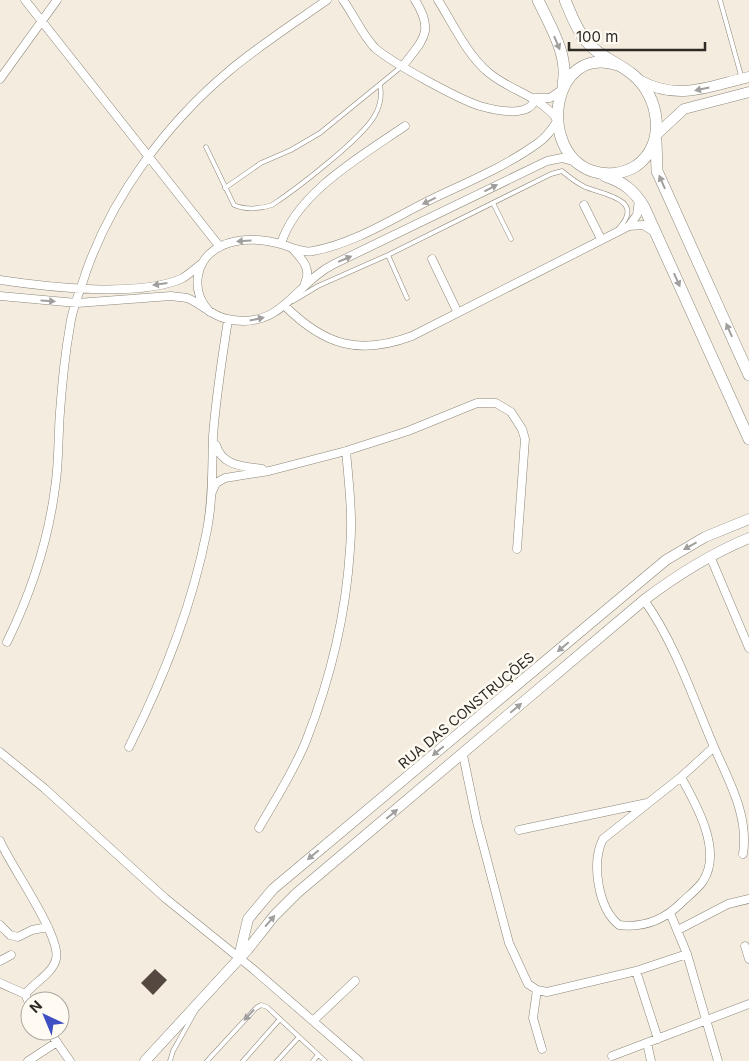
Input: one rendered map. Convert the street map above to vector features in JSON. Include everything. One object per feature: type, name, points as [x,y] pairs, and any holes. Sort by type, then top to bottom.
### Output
[{"type":"main road","points":[[538,0],[563,60],[565,74],[558,102],[558,120],[563,141],[578,162],[594,172],[624,184],[638,198],[749,439]]},
{"type":"main road","points":[[565,0],[585,40],[637,78],[654,105],[658,171],[749,375]]},
{"type":"main road","points":[[562,89],[576,71],[590,63],[608,62],[618,65]]},
{"type":"main road","points":[[594,172],[618,173],[634,167],[647,153],[656,135]]},
{"type":"street","points":[[25,0],[220,246]]},
{"type":"street","points":[[0,79],[57,0]]},
{"type":"street","points":[[7,642],[27,601],[45,543],[55,487],[60,411],[70,324],[81,289],[107,224],[133,179],[161,140],[206,91],[230,70],[327,0]]},
{"type":"street","points":[[342,0],[374,46],[403,66],[479,105],[518,111],[532,106],[535,98]]},
{"type":"street","points":[[403,66],[426,35],[425,15],[416,0]]},
{"type":"street","points":[[0,280],[68,289],[144,286],[169,282],[184,277],[203,263],[220,246],[236,241],[255,240],[281,244],[311,252],[344,242],[372,229],[527,150],[546,138],[558,120],[546,106],[535,98],[487,72],[470,50],[438,0]]},
{"type":"street","points":[[637,78],[650,86],[681,92],[745,78]]},
{"type":"street","points":[[535,98],[550,98],[562,89]]},
{"type":"street","points":[[656,135],[684,109],[749,92]]},
{"type":"street","points":[[281,244],[286,227],[301,209],[335,176],[405,126]]},
{"type":"street","points":[[0,296],[77,303],[171,296],[186,298],[228,320],[257,320],[271,315],[285,306],[305,285],[327,267],[547,161],[562,158],[578,162]]},
{"type":"street","points":[[629,226],[637,215],[638,198]]},
{"type":"street","points":[[584,205],[601,239]]},
{"type":"street","points":[[285,306],[319,335],[340,343],[362,346],[397,341],[629,226],[643,225],[650,228],[657,236]]},
{"type":"street","points":[[291,247],[307,268],[308,276],[305,285]]},
{"type":"street","points":[[432,259],[457,311]]},
{"type":"street","points":[[203,263],[196,288],[200,301],[210,312]]},
{"type":"street","points":[[129,747],[158,688],[189,608],[208,528],[212,492],[213,436],[217,389],[228,320]]},
{"type":"street","points":[[212,492],[216,483],[225,478],[268,471],[346,451],[408,431],[477,402],[486,402],[504,407],[518,419],[525,439],[517,549]]},
{"type":"street","points":[[213,436],[218,454],[225,460],[268,471]]},
{"type":"street","points":[[259,828],[305,742],[336,648],[351,549],[350,499],[346,451]]},
{"type":"street","points":[[734,525],[749,515]]},
{"type":"street","name":"RUA DAS CONSTRUÇÕES","points":[[239,958],[248,919],[273,889],[666,560],[705,537],[749,519]]},
{"type":"street","name":"RUA DAS CONSTRUÇÕES","points":[[146,1061],[239,958],[274,916],[297,893],[644,600],[683,571],[710,556],[749,539]]},
{"type":"street","points":[[710,556],[749,648]]},
{"type":"street","points":[[644,600],[662,629],[681,669],[746,823],[743,854]]},
{"type":"street","points":[[681,777],[702,817],[710,858],[708,871],[703,882],[670,914],[643,925],[619,925],[611,919],[603,899],[597,869],[599,847],[603,839],[681,777],[714,747]]},
{"type":"street","points":[[0,752],[58,800],[165,898],[239,958],[359,1061]]},
{"type":"street","points":[[462,755],[477,822],[500,902],[504,928],[528,984],[537,990],[547,992],[636,971],[687,954]]},
{"type":"street","points":[[519,830],[650,802]]},
{"type":"street","points":[[0,840],[48,927],[57,952],[56,961],[28,991]]},
{"type":"street","points":[[678,930],[728,904],[749,898]]},
{"type":"street","points":[[670,914],[687,954],[718,1061]]},
{"type":"street","points":[[0,925],[10,935],[18,937],[32,930],[48,927]]},
{"type":"street","points":[[745,946],[749,959]]},
{"type":"street","points":[[0,961],[11,955]]},
{"type":"street","points":[[636,971],[658,1039]]},
{"type":"street","points":[[313,1021],[355,981]]},
{"type":"street","points":[[0,983],[20,992]]},
{"type":"street","points":[[537,990],[533,1018],[542,1049]]},
{"type":"street","points":[[612,1056],[749,1004]]},
{"type":"street","points":[[28,1061],[57,1042],[70,1061]]},
{"type":"street","points":[[647,1043],[651,1061]]},
{"type":"lane","points":[[720,0],[745,78]]},
{"type":"lane","points":[[224,188],[261,163],[291,150],[320,133],[403,66]]},
{"type":"lane","points":[[206,147],[224,188],[234,204],[240,207],[266,207],[280,200],[366,127],[375,115],[380,102],[380,85]]},
{"type":"lane","points":[[285,306],[318,286],[388,255],[551,174],[562,171],[582,186],[617,196],[622,200],[626,206],[626,214],[624,222],[614,233]]},
{"type":"lane","points":[[494,204],[511,239]]},
{"type":"lane","points":[[388,255],[407,298]]},
{"type":"lane","points":[[170,1061],[173,1051],[200,1002]]},
{"type":"lane","points":[[207,1061],[256,1008],[261,1005],[267,1007],[325,1061]]},
{"type":"lane","points":[[243,1061],[280,1019]]},
{"type":"lane","points":[[277,1061],[299,1037]]},
{"type":"lane","points":[[313,1061],[318,1055]]},
{"type":"building","points":[[155,969],[167,980],[153,995],[141,983]]}]
